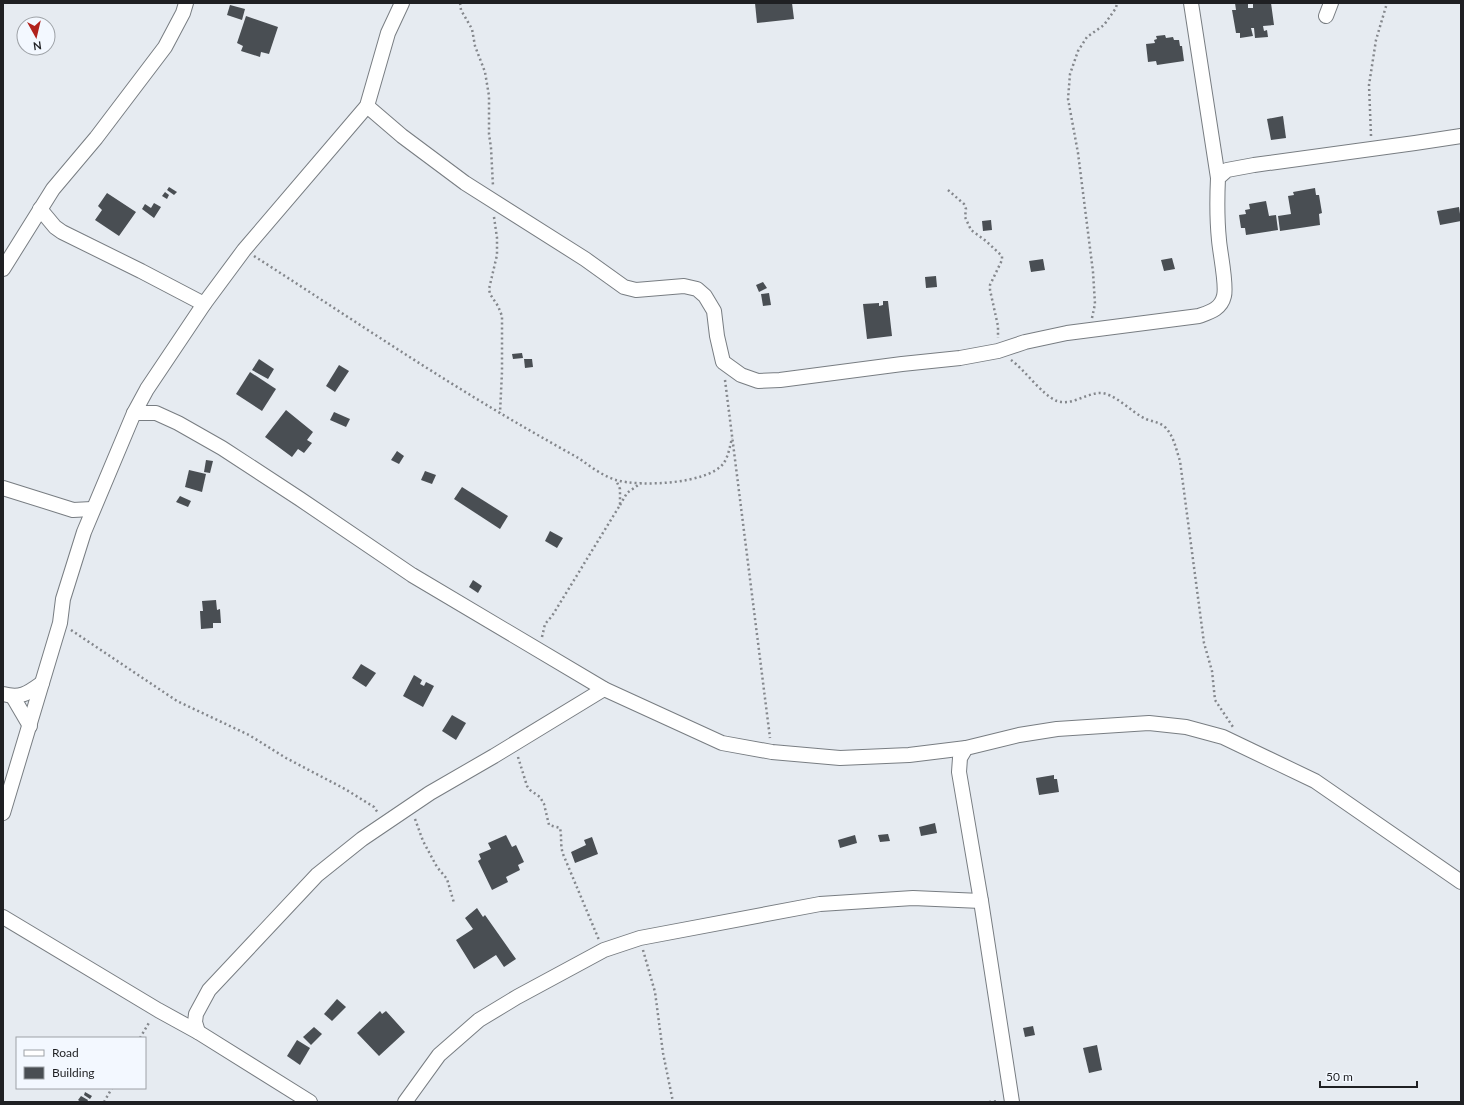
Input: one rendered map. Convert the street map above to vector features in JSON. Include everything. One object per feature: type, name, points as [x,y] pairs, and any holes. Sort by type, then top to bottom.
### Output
[{"type":"street","points":[[3,269],[53,189],[96,138],[165,47],[186,3]]},
{"type":"street","points":[[3,813],[60,623],[63,599],[84,532],[92,509],[134,413],[147,389],[204,304],[244,250],[367,106],[388,33],[402,3]]},
{"type":"street","points":[[367,106],[402,136],[465,183],[585,258],[624,287],[636,290],[684,286],[697,289],[705,296],[714,311],[717,336],[723,362],[741,375],[758,381],[780,380],[960,358],[998,351],[1025,342],[1067,333],[1199,316],[1212,312],[1220,305],[1224,296],[1218,239],[1218,178],[1191,3]]},
{"type":"street","points":[[1218,178],[1227,170],[1248,166],[1461,136]]},
{"type":"street","points":[[40,209],[52,224],[62,232],[204,304]]},
{"type":"street","points":[[147,389],[156,413]]},
{"type":"street","points":[[134,413],[156,413],[178,423],[222,448],[412,575],[604,689],[722,743],[772,752],[840,758],[909,755],[966,748],[1057,729],[1149,724],[1186,727],[1223,737],[1315,781],[1461,882]]},
{"type":"street","points":[[3,488],[73,510],[92,509]]},
{"type":"street","points":[[73,510],[84,532]]},
{"type":"street","points":[[8,695],[27,694],[42,683]]},
{"type":"street","points":[[198,1032],[195,1022],[196,1014],[209,990],[317,875],[362,839],[430,793],[604,689]]},
{"type":"street","points":[[8,695],[30,726]]},
{"type":"street","points":[[966,748],[960,758],[959,772],[981,901],[1012,1102]]},
{"type":"street","points":[[405,1102],[439,1055],[479,1020],[517,997],[604,950],[640,938],[820,904],[913,898],[981,901]]},
{"type":"street","points":[[3,917],[173,1019],[198,1032],[310,1102]]},
{"type":"street","points":[[173,1019],[196,1014]]},
{"type":"path","points":[[460,3],[472,29],[475,46],[485,72],[488,96],[494,216],[497,238],[497,255],[488,289],[502,316],[500,414]]},
{"type":"path","points":[[1087,331],[1095,304],[1095,296],[1085,202],[1068,99],[1070,74],[1078,51],[1087,37],[1104,26],[1116,8],[1117,3]]},
{"type":"path","points":[[1370,149],[1372,131],[1369,85],[1376,40],[1387,3]]},
{"type":"path","points":[[948,190],[964,204],[966,209],[964,217],[971,230],[986,241],[1002,256],[1002,260],[990,285],[998,326],[998,351],[1014,362],[1042,390],[1056,401],[1064,402],[1091,394],[1100,393],[1110,395],[1131,411],[1147,420],[1164,426],[1172,435],[1180,461],[1204,642],[1212,671],[1215,700],[1237,732]]},
{"type":"path","points":[[244,250],[500,414],[578,458],[601,473],[616,480],[641,483],[671,482],[698,478],[716,471],[725,463],[732,438]]},
{"type":"path","points":[[723,362],[772,752]]},
{"type":"path","points":[[616,480],[620,489],[620,505]]},
{"type":"path","points":[[544,652],[542,634],[545,624],[552,616],[627,493],[641,483]]},
{"type":"path","points":[[60,623],[177,700],[249,735],[286,758],[345,789],[374,807],[378,814],[381,827]]},
{"type":"path","points":[[514,743],[527,786],[540,797],[544,804],[549,825],[560,828],[562,840],[560,847],[604,950]]},
{"type":"path","points":[[409,808],[418,825],[423,841],[437,867],[447,879],[454,903]]},
{"type":"path","points":[[640,938],[655,992],[663,1053],[672,1102]]},
{"type":"path","points":[[141,1037],[158,1010]]},
{"type":"path","points":[[104,1102],[111,1089]]},
{"type":"building","points":[[755,3],[792,3],[794,19],[757,23]]},
{"type":"building","points":[[1235,3],[1248,3],[1248,8],[1253,8],[1253,3],[1271,3],[1274,25],[1263,26],[1264,31],[1267,30],[1268,37],[1255,38],[1254,28],[1251,28],[1253,36],[1240,38],[1240,33],[1236,33],[1232,10],[1236,10]]},
{"type":"building","points":[[230,5],[245,9],[242,20],[227,15]]},
{"type":"building","points":[[246,16],[278,27],[269,54],[261,52],[260,57],[241,51],[243,46],[237,43]]},
{"type":"building","points":[[1165,35],[1166,38],[1173,37],[1174,40],[1179,40],[1180,46],[1182,46],[1184,61],[1157,65],[1156,61],[1148,62],[1146,44],[1155,43],[1154,40],[1157,39],[1156,36]]},
{"type":"building","points":[[1283,116],[1286,138],[1271,140],[1267,119]]},
{"type":"building","points":[[169,187],[177,192],[174,195],[167,190]]},
{"type":"building","points":[[1315,188],[1316,195],[1319,195],[1322,213],[1319,214],[1320,225],[1280,231],[1278,216],[1291,214],[1288,196],[1294,195],[1293,192]]},
{"type":"building","points":[[165,192],[169,195],[167,199],[162,196]]},
{"type":"building","points":[[107,193],[136,212],[119,236],[95,220],[102,210],[98,206]]},
{"type":"building","points":[[1266,201],[1269,216],[1276,215],[1278,230],[1246,235],[1245,228],[1241,228],[1239,215],[1246,214],[1245,210],[1250,209],[1249,204]]},
{"type":"building","points":[[154,203],[161,207],[154,218],[142,209],[145,204],[151,208]]},
{"type":"building","points":[[1459,207],[1461,221],[1440,225],[1437,211]]},
{"type":"building","points":[[991,220],[992,230],[983,231],[982,221]]},
{"type":"building","points":[[1172,258],[1175,269],[1164,271],[1161,260]]},
{"type":"building","points":[[1043,259],[1045,270],[1031,272],[1029,261]]},
{"type":"building","points":[[936,276],[937,287],[926,288],[925,277]]},
{"type":"building","points":[[763,282],[767,288],[759,292],[756,285]]},
{"type":"building","points":[[769,293],[771,305],[763,306],[761,294]]},
{"type":"building","points":[[883,301],[888,301],[892,336],[867,339],[863,304],[879,303],[879,306],[883,305]]},
{"type":"building","points":[[522,353],[523,358],[513,359],[512,354]]},
{"type":"building","points":[[259,359],[274,369],[268,379],[252,370]]},
{"type":"building","points":[[524,359],[532,359],[533,367],[525,368]]},
{"type":"building","points":[[339,365],[349,371],[335,392],[326,386]]},
{"type":"building","points":[[250,372],[276,389],[262,411],[236,394]]},
{"type":"building","points":[[286,410],[313,432],[307,440],[312,443],[304,453],[298,449],[292,457],[265,437]]},
{"type":"building","points":[[334,412],[350,419],[346,427],[330,420]]},
{"type":"building","points":[[397,451],[404,456],[399,464],[391,460]]},
{"type":"building","points":[[206,460],[213,461],[210,473],[204,472]]},
{"type":"building","points":[[189,470],[206,474],[202,492],[185,487]]},
{"type":"building","points":[[425,471],[436,475],[432,484],[421,480]]},
{"type":"building","points":[[462,487],[508,516],[500,529],[454,499]]},
{"type":"building","points":[[180,496],[191,501],[188,507],[176,502]]},
{"type":"building","points":[[550,531],[563,538],[557,548],[545,541]]},
{"type":"building","points":[[473,580],[482,586],[478,593],[469,587]]},
{"type":"building","points":[[216,600],[217,610],[220,609],[221,623],[213,623],[213,628],[201,629],[200,611],[203,611],[202,601]]},
{"type":"building","points":[[361,664],[376,673],[366,687],[352,678]]},
{"type":"building","points":[[414,675],[422,680],[420,684],[424,686],[426,682],[434,686],[423,707],[403,696]]},
{"type":"building","points":[[452,715],[466,723],[456,740],[442,731]]},
{"type":"building","points":[[1054,775],[1054,779],[1057,779],[1059,792],[1039,795],[1036,778]]},
{"type":"building","points":[[935,823],[937,833],[921,836],[919,827]]},
{"type":"building","points":[[888,834],[890,841],[880,842],[878,835]]},
{"type":"building","points":[[506,835],[512,847],[516,845],[524,862],[518,865],[520,870],[506,877],[508,882],[492,890],[478,861],[481,859],[479,854],[491,849],[488,843]]},
{"type":"building","points":[[855,835],[857,843],[840,848],[838,840]]},
{"type":"building","points":[[592,837],[598,854],[575,863],[571,852],[586,845],[584,840]]},
{"type":"building","points":[[477,908],[483,917],[485,915],[516,959],[504,967],[496,955],[474,969],[456,940],[473,929],[465,918]]},
{"type":"building","points":[[337,999],[346,1007],[332,1021],[324,1014]]},
{"type":"building","points":[[380,1011],[382,1014],[386,1011],[405,1032],[379,1056],[357,1033]]},
{"type":"building","points":[[1033,1026],[1035,1035],[1025,1037],[1023,1028]]},
{"type":"building","points":[[314,1027],[322,1034],[311,1045],[303,1037]]},
{"type":"building","points":[[297,1040],[310,1048],[300,1065],[287,1056]]},
{"type":"building","points":[[1097,1045],[1102,1070],[1089,1073],[1083,1048]]},
{"type":"building","points":[[85,1092],[92,1096],[90,1099],[84,1095]]},
{"type":"building","points":[[81,1096],[88,1100],[87,1102],[81,1102],[78,1100]]}]
